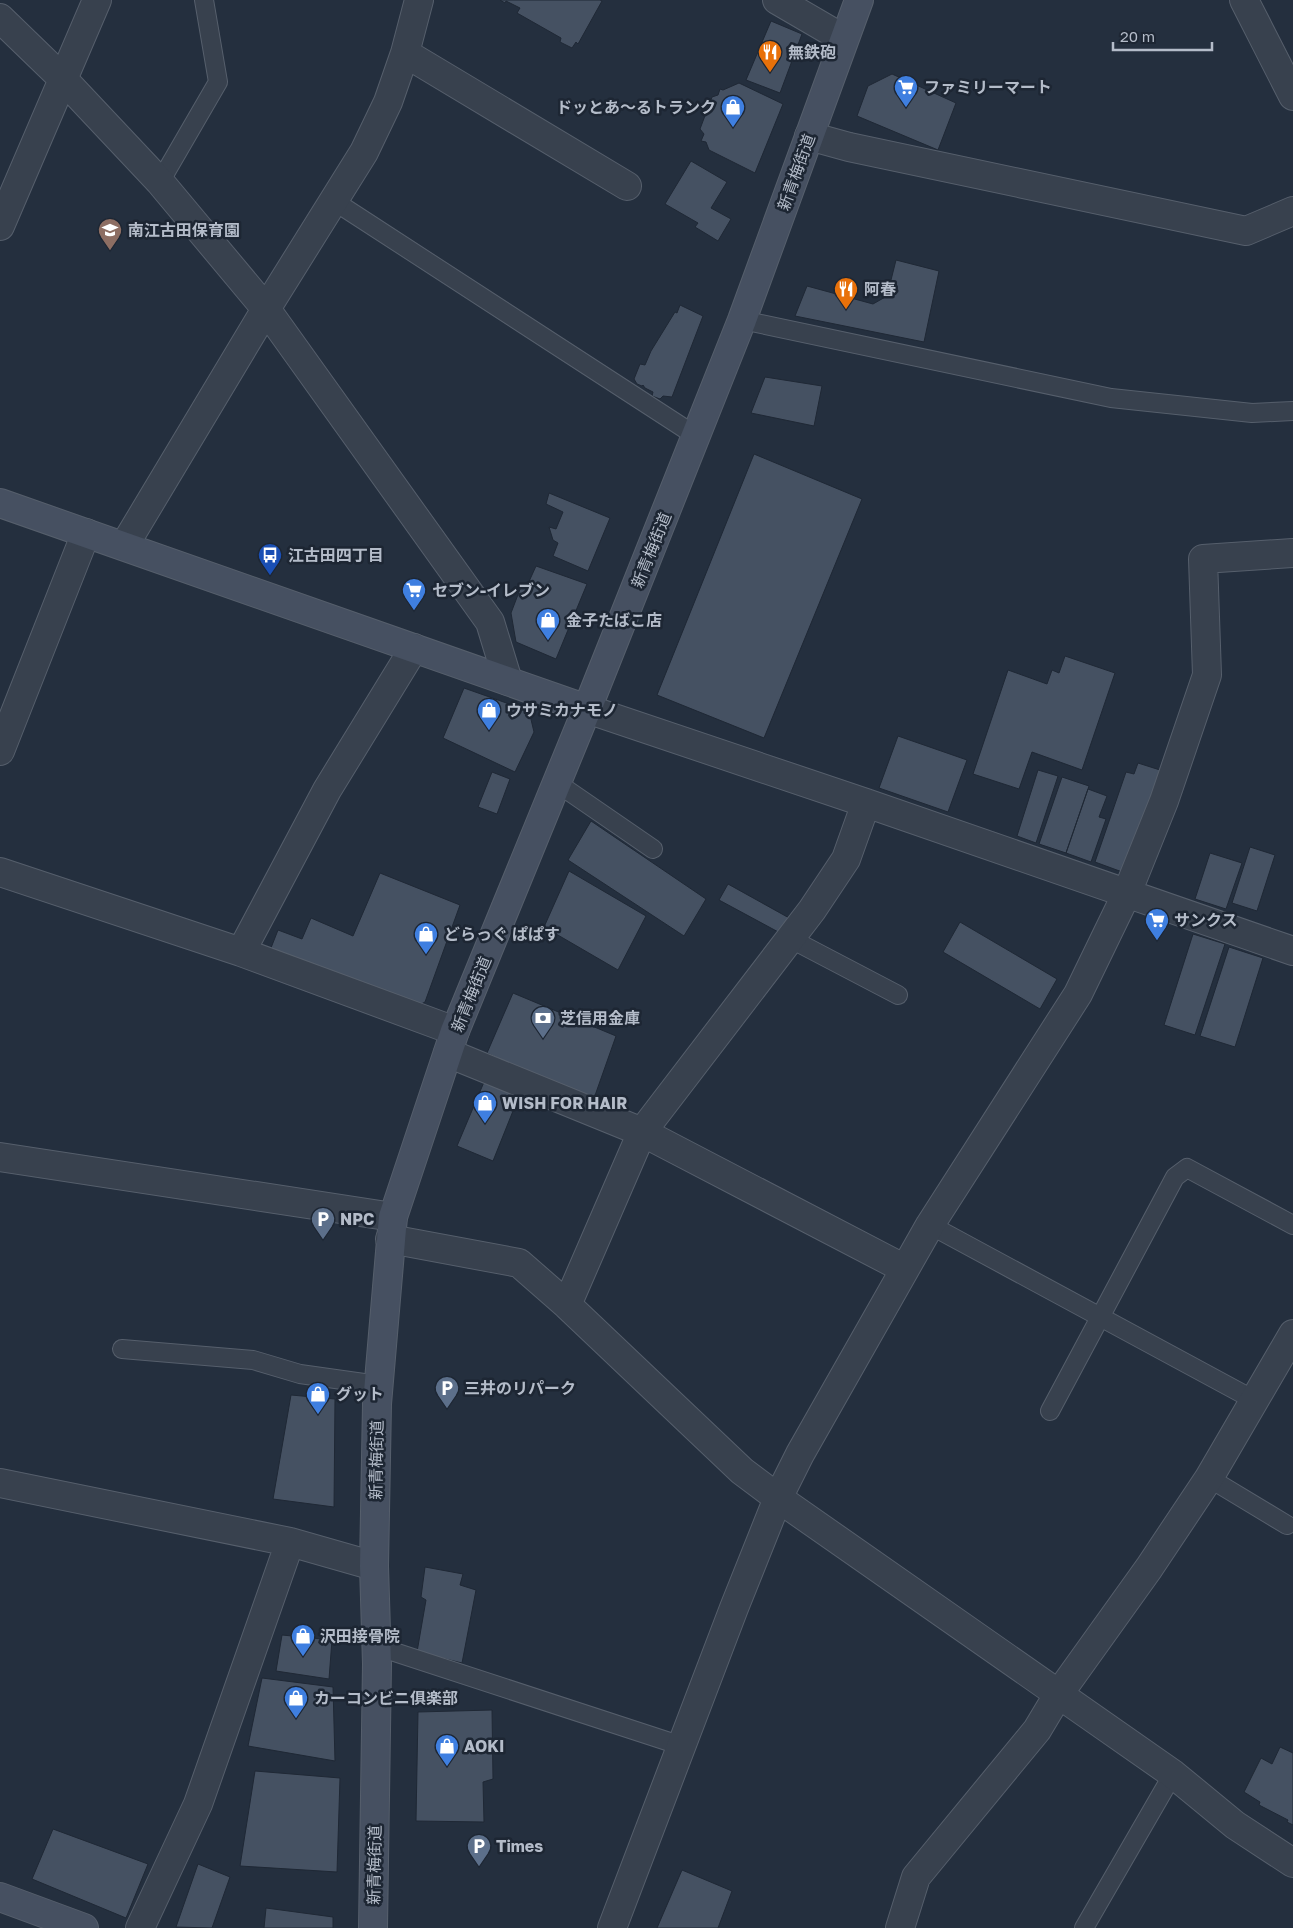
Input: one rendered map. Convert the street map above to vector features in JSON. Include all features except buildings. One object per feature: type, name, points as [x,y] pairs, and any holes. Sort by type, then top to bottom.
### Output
[{"type":"main road","name":"新青梅街道","points":[[373,1928],[376,1646],[374,1566],[378,1384],[392,1228],[451,1042],[587,709],[742,320],[859,0]]},
{"type":"main road","points":[[0,503],[587,709]]},
{"type":"main road","points":[[0,1897],[84,1928]]},
{"type":"street","points":[[0,226],[97,0]]},
{"type":"street","points":[[124,546],[266,309],[364,152],[388,102],[405,53],[419,0]]},
{"type":"street","points":[[777,0],[844,39]]},
{"type":"street","points":[[1247,2],[1293,96]]},
{"type":"street","points":[[0,18],[62,79],[160,182],[266,309],[490,622],[508,681]]},
{"type":"street","points":[[405,53],[626,186]]},
{"type":"street","points":[[809,136],[849,147],[1246,231],[1293,211]]},
{"type":"street","points":[[0,751],[86,533]]},
{"type":"street","points":[[612,1928],[778,1498],[800,1454],[930,1225],[1078,994],[1127,893],[1164,800],[1207,675],[1203,559],[1293,553]]},
{"type":"street","points":[[241,952],[327,790],[414,648]]},
{"type":"street","points":[[587,709],[866,802],[1293,951]]},
{"type":"street","points":[[567,1305],[642,1132],[812,910],[846,859],[866,802]]},
{"type":"street","points":[[0,872],[241,952],[451,1042],[642,1132],[905,1269]]},
{"type":"street","points":[[0,1157],[392,1228],[519,1263],[567,1305],[742,1471],[1058,1695],[1173,1774],[1235,1825],[1293,1862]]},
{"type":"street","points":[[900,1928],[916,1877],[1037,1730],[1058,1695],[1149,1568],[1209,1478],[1254,1400],[1291,1344]]},
{"type":"street","points":[[0,1483],[290,1542],[374,1566]]},
{"type":"street","points":[[140,1928],[198,1804],[290,1542]]},
{"type":"lane","points":[[160,182],[218,82],[204,0]]},
{"type":"lane","points":[[334,201],[696,436]]},
{"type":"lane","points":[[742,320],[1111,398],[1252,413],[1293,411]]},
{"type":"lane","points":[[557,783],[653,850]]},
{"type":"lane","points":[[791,938],[898,995]]},
{"type":"lane","points":[[1050,1411],[1099,1316],[1175,1177],[1187,1168],[1293,1225]]},
{"type":"lane","points":[[930,1225],[1254,1400]]},
{"type":"lane","points":[[122,1349],[253,1360],[300,1374],[378,1384]]},
{"type":"lane","points":[[1209,1478],[1286,1525]]},
{"type":"lane","points":[[376,1646],[682,1746]]},
{"type":"lane","points":[[1084,1928],[1173,1774]]},
{"type":"place","name":"無鉄砲","points":[[770,73]]},
{"type":"place","name":"ファミリーマート","points":[[906,108]]},
{"type":"place","name":"ドッとあ～るトランク","points":[[733,128]]},
{"type":"place","name":"南江古田保育園","points":[[110,251]]},
{"type":"place","name":"阿春","points":[[846,310]]},
{"type":"place","name":"江古田四丁目","points":[[270,576]]},
{"type":"place","name":"セブン-イレブン","points":[[414,611]]},
{"type":"place","name":"金子たばこ店","points":[[548,641]]},
{"type":"place","name":"ウサミカナモノ","points":[[489,731]]},
{"type":"place","name":"サンクス","points":[[1157,941]]},
{"type":"place","name":"どらっぐ ぱぱす","points":[[426,955]]},
{"type":"place","name":"芝信用金庫","points":[[543,1039]]},
{"type":"place","name":"WISH FOR HAIR","points":[[485,1124]]},
{"type":"place","name":"NPC","points":[[323,1240]]},
{"type":"place","name":"三井のリパーク","points":[[447,1409]]},
{"type":"place","name":"グット","points":[[318,1415]]},
{"type":"place","name":"沢田接骨院","points":[[303,1657]]},
{"type":"place","name":"カーコンビニ俱楽部","points":[[296,1719]]},
{"type":"place","name":"AOKI","points":[[447,1767]]},
{"type":"place","name":"Times","points":[[479,1867]]}]
